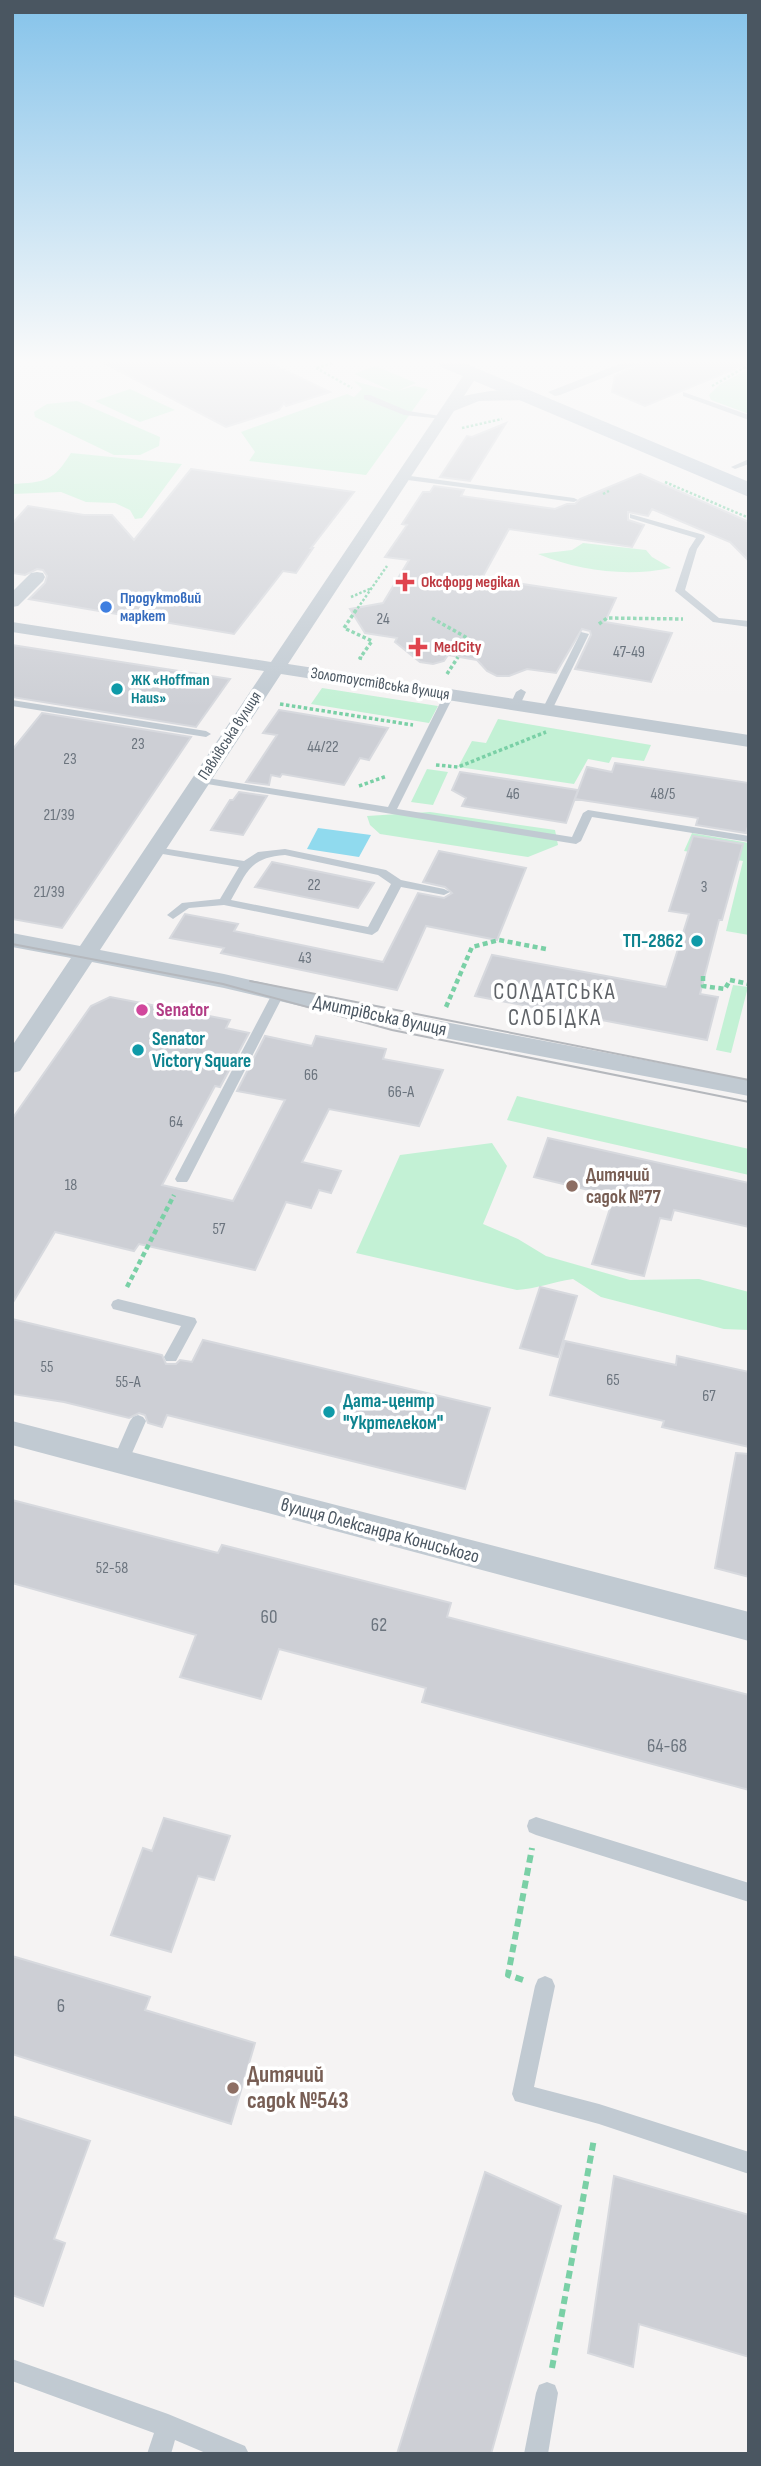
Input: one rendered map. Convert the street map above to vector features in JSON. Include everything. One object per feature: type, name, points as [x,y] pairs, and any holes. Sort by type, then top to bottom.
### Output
[{"type":"main road","points":[[721,478],[749,490]]},
{"type":"street","name":"Павлівська вулиця","points":[[12,1065],[401,478]]},
{"type":"street","points":[[12,602],[37,577]]},
{"type":"street","name":"Золотоустівська вулиця","points":[[12,627],[275,668],[518,698],[547,710],[749,741]]},
{"type":"street","name":"Дмитрівська вулиця","points":[[12,940],[398,1021],[749,1088]]},
{"type":"street","name":"вулиця Олександра Кониського","points":[[12,1433],[749,1627]]},
{"type":"lane","points":[[410,478],[573,500]]},
{"type":"lane","points":[[633,516],[701,537],[693,549],[680,591],[716,620],[749,624]]},
{"type":"lane","points":[[547,710],[584,634]]},
{"type":"lane","points":[[391,811],[432,728],[446,688]]},
{"type":"lane","points":[[12,703],[206,734]]},
{"type":"lane","points":[[201,780],[576,841],[588,813],[749,839]]},
{"type":"lane","points":[[155,850],[246,865]]},
{"type":"lane","points":[[224,902],[246,865],[262,854],[285,852],[382,872],[397,883],[444,892]]},
{"type":"lane","points":[[173,915],[186,905],[224,902],[372,931],[397,883]]},
{"type":"lane","points":[[182,1179],[278,994]]},
{"type":"lane","points":[[118,1305],[190,1322],[171,1357]]},
{"type":"lane","points":[[121,1460],[138,1421]]},
{"type":"lane","points":[[536,1826],[749,1893]]},
{"type":"lane","points":[[545,1986],[522,2094],[599,2114],[749,2163]]},
{"type":"lane","points":[[12,2370],[237,2454]]},
{"type":"lane","points":[[536,2454],[547,2393]]},
{"type":"lane","points":[[159,2454],[168,2426]]},
{"type":"path","points":[[603,494],[609,491]]},
{"type":"path","points":[[370,660],[360,658],[372,641],[344,628],[387,566]]},
{"type":"path","points":[[340,602],[372,588]]},
{"type":"path","points":[[432,618],[469,639]]},
{"type":"path","points":[[584,634],[607,618],[716,620]]},
{"type":"path","points":[[446,688],[458,657]]},
{"type":"path","points":[[276,704],[432,728]]},
{"type":"path","points":[[446,1008],[472,947],[499,940],[546,949]]},
{"type":"path","points":[[703,976],[703,986],[726,989],[730,981],[749,984]]},
{"type":"path","points":[[118,1305],[182,1179]]},
{"type":"path","points":[[536,1826],[508,1975],[545,1986]]},
{"type":"path","points":[[547,2393],[599,2114]]},
{"type":"green space","points":[[172,478],[142,518],[135,519],[130,510],[115,503],[86,502],[61,492],[12,494],[12,484],[47,479]]},
{"type":"green space","points":[[583,543],[646,550],[652,557],[671,568],[638,572],[604,571],[570,565],[538,554],[572,550]]},
{"type":"green space","points":[[322,688],[438,706],[429,723],[311,704]]},
{"type":"green space","points":[[498,719],[651,745],[644,761],[612,757],[609,763],[588,759],[574,784],[458,767],[472,741],[486,743]]},
{"type":"green space","points":[[427,769],[448,772],[433,805],[411,802]]},
{"type":"green space","points":[[430,812],[555,830],[558,845],[528,857],[380,834],[370,825],[367,816]]},
{"type":"green space","points":[[692,833],[749,843],[749,935],[726,931],[743,861],[684,851]]},
{"type":"green space","points":[[733,985],[748,987],[731,1053],[716,1050]]},
{"type":"green space","points":[[517,1096],[749,1149],[749,1175],[507,1120]]},
{"type":"green space","points":[[492,1143],[507,1166],[483,1224],[518,1239],[546,1256],[630,1280],[699,1279],[749,1292],[749,1330],[724,1329],[601,1297],[573,1279],[517,1290],[356,1253],[400,1155]]},
{"type":"water","points":[[318,828],[371,835],[359,857],[307,849]]},
{"type":"building","points":[[184,478],[255,478],[354,492],[311,548],[296,573],[283,571],[234,634],[29,599],[45,583],[47,576],[43,570],[37,569],[25,575],[12,573],[12,524],[28,506],[84,515],[112,515],[134,540]]},
{"type":"building","points":[[448,478],[472,478],[470,481]]},
{"type":"building","points":[[630,478],[649,478],[749,522],[749,561],[730,542],[652,509],[648,516],[628,512],[628,520],[644,525],[632,547],[509,529],[482,578],[616,598],[605,622],[672,633],[651,682],[575,669],[591,635],[590,631],[582,629],[556,673],[527,669],[509,676],[497,676],[487,671],[477,660],[448,655],[444,661],[433,664],[420,662],[395,642],[397,638],[365,633],[350,609],[383,603],[409,560],[385,557],[407,525],[402,524],[423,492],[430,492],[434,486],[464,490],[461,496],[555,509],[575,504],[580,499]]},
{"type":"building","name":"ЖК «Hoffman Haus»","points":[[12,645],[230,679],[196,727],[12,697]]},
{"type":"building","points":[[279,710],[388,728],[369,760],[360,758],[344,785],[282,774],[280,777],[271,775],[269,785],[246,782],[277,735],[263,733]]},
{"type":"building","points":[[42,713],[191,737],[62,928],[12,919],[12,750]]},
{"type":"building","points":[[615,763],[749,783],[749,823],[746,833],[696,825],[698,818],[575,799],[587,767],[612,772]]},
{"type":"building","points":[[460,772],[578,790],[566,823],[462,806],[466,798],[452,790]]},
{"type":"building","points":[[239,792],[267,796],[243,835],[211,830],[230,800]]},
{"type":"building","points":[[693,836],[743,844],[722,920],[719,920],[700,994],[718,997],[707,1040],[475,996],[492,955],[666,987],[689,914],[669,911]]},
{"type":"building","points":[[439,851],[526,868],[497,940],[426,926],[397,990],[221,953],[224,948],[170,938],[185,914],[238,924],[234,931],[383,962],[418,893],[444,898],[452,893],[445,887],[423,882]]},
{"type":"building","points":[[272,862],[374,883],[358,908],[255,887]]},
{"type":"building","points":[[110,997],[230,1020],[226,1028],[249,1033],[220,1087],[215,1086],[162,1185],[233,1201],[285,1100],[237,1091],[265,1036],[312,1046],[316,1036],[386,1049],[383,1059],[443,1070],[419,1126],[329,1109],[302,1162],[341,1171],[331,1193],[319,1190],[311,1208],[286,1202],[255,1270],[139,1244],[134,1251],[55,1232],[12,1304],[12,1119],[91,1006]]},
{"type":"building","points":[[548,1138],[749,1183],[749,1227],[674,1210],[671,1220],[660,1218],[644,1276],[592,1264],[614,1196],[534,1177]]},
{"type":"building","points":[[540,1287],[577,1296],[558,1357],[520,1348]]},
{"type":"building","name":"Дата-центр \"Укртелеком\"","points":[[12,1319],[162,1355],[166,1364],[176,1364],[180,1360],[192,1362],[203,1340],[490,1408],[465,1489],[167,1415],[162,1427],[148,1423],[145,1415],[139,1413],[129,1418],[64,1402],[12,1394]]},
{"type":"building","points":[[565,1341],[676,1365],[677,1356],[749,1372],[749,1447],[662,1427],[664,1421],[550,1395]]},
{"type":"building","points":[[736,1453],[749,1454],[749,1577],[715,1568]]},
{"type":"building","points":[[12,1500],[218,1553],[222,1545],[451,1603],[447,1617],[749,1695],[749,1790],[422,1702],[426,1688],[279,1649],[261,1699],[180,1677],[196,1635],[12,1583]]},
{"type":"building","points":[[164,1818],[230,1836],[214,1880],[198,1876],[171,1952],[111,1935],[143,1848],[152,1851]]},
{"type":"building","points":[[12,1956],[150,1997],[145,2010],[255,2043],[231,2124],[12,2054]]},
{"type":"building","points":[[12,2116],[90,2141],[54,2239],[65,2243],[43,2306],[12,2295]]},
{"type":"building","points":[[485,2172],[561,2206],[491,2454],[397,2454]]},
{"type":"building","points":[[614,2176],[749,2215],[749,2357],[639,2324],[633,2367],[588,2353]]},
{"type":"tram line","points":[[12,944],[223,984],[392,1030],[749,1102]]},
{"type":"tram line","points":[[250,981],[749,1080]]},
{"type":"place","name":"Оксфорд медікал","points":[[405,582]]},
{"type":"place","name":"Продуктовий маркет","points":[[106,607]]},
{"type":"place","name":"MedCity","points":[[418,647]]},
{"type":"place","name":"ЖК «Hoffman Haus»","points":[[117,689]]},
{"type":"place","name":"ТП-2862","points":[[697,941]]},
{"type":"place","name":"Senator","points":[[142,1010]]},
{"type":"place","name":"Senator Victory Square","points":[[138,1050]]},
{"type":"place","name":"Дитячий садок №77","points":[[572,1186]]},
{"type":"place","name":"Дата-центр \"Укртелеком\"","points":[[329,1412]]},
{"type":"place","name":"Дитячий садок №543","points":[[233,2088]]},
{"type":"district","name":"СОЛДАТСЬКА СЛОБІДКА","points":[[555,1005]]}]
